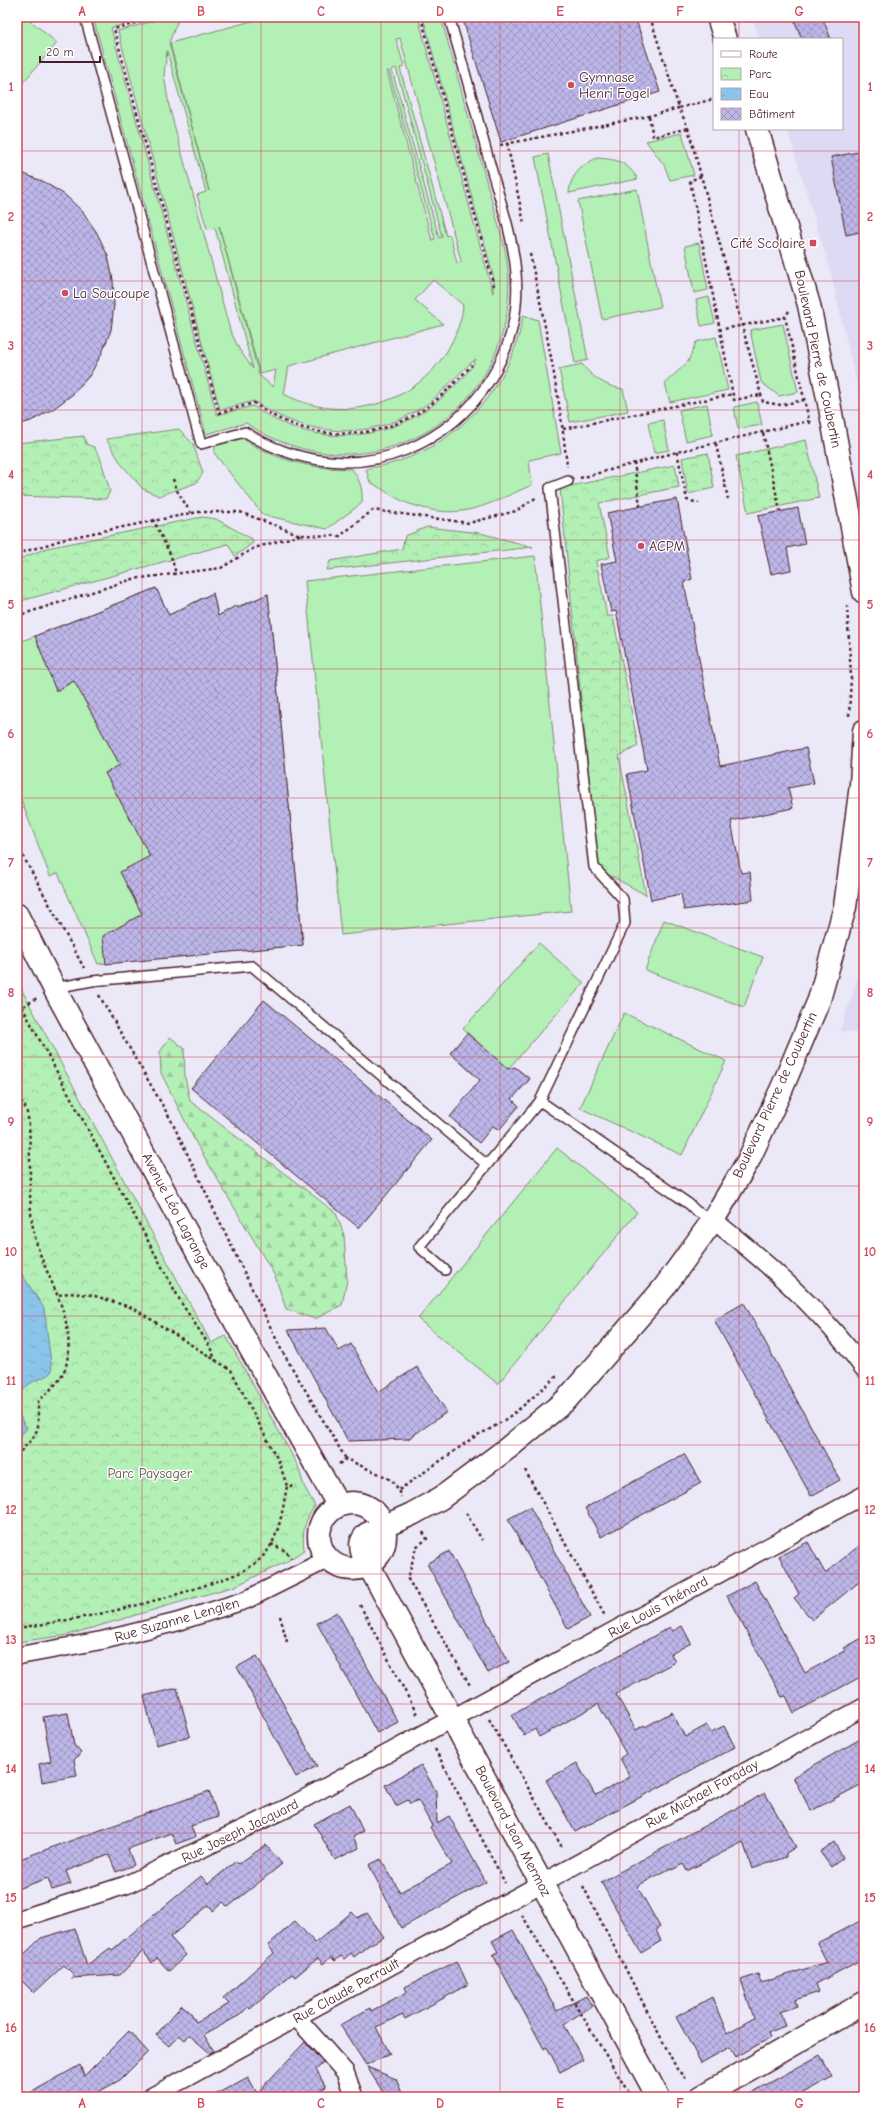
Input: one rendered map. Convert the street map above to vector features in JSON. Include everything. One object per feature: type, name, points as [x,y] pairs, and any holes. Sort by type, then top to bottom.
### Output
[{"type":"street","points":[[718,17],[725,38]]},
{"type":"street","name":"Boulevard Pierre de Coubertin","points":[[757,130],[809,305],[830,408],[856,596]]},
{"type":"street","name":"Boulevard Pierre de Coubertin","points":[[368,1565],[361,1547],[362,1540],[367,1534],[441,1498],[508,1448],[566,1400],[663,1289],[713,1220],[748,1161],[782,1088],[819,1000],[845,907],[861,785],[857,724]]},
{"type":"street","name":"Avenue Léo Lagrange","points":[[17,915],[54,988],[270,1385],[338,1505]]},
{"type":"street","points":[[713,1220],[737,1238],[806,1303],[852,1352],[864,1369]]},
{"type":"street","name":"Rue Louis Thénard","points":[[452,1718],[864,1495]]},
{"type":"street","points":[[368,1565],[360,1568],[343,1568],[328,1559],[319,1541],[319,1530],[322,1520],[329,1511],[338,1505],[349,1502],[360,1503],[371,1508],[379,1516],[384,1526]]},
{"type":"street","name":"Rue Suzanne Lenglen","points":[[17,1656],[104,1640],[177,1622],[246,1600],[328,1559]]},
{"type":"street","name":"Boulevard Jean Mermoz","points":[[368,1565],[658,2097]]},
{"type":"street","name":"Rue Michael Faraday","points":[[541,1882],[864,1707]]},
{"type":"street","name":"Rue Joseph Jacquard","points":[[17,1920],[103,1893],[150,1875],[287,1808],[452,1718]]},
{"type":"street","name":"Rue Claude Perrault","points":[[151,2097],[298,2018],[541,1882]]},
{"type":"street","points":[[701,2097],[864,2003]]},
{"type":"street","points":[[298,2018],[345,2072],[354,2097]]},
{"type":"lane","points":[[85,17],[201,444],[245,432],[270,446],[299,456],[329,461],[359,461],[388,456],[417,445],[443,430],[466,411],[486,387],[501,361],[511,332],[516,303],[514,257],[449,17]]},
{"type":"lane","points":[[446,1270],[419,1247],[540,1100],[625,923],[623,899],[594,867],[550,488],[568,481]]},
{"type":"lane","points":[[54,988],[92,981],[252,966],[487,1165]]},
{"type":"lane","points":[[540,1100],[696,1211],[713,1220]]},
{"type":"path","points":[[152,17],[151,19],[114,29],[218,413],[254,403],[282,421],[306,429],[331,433],[369,431],[393,425],[416,414],[437,400],[472,365]]},
{"type":"path","points":[[421,17],[494,286]]},
{"type":"path","points":[[650,17],[679,108],[688,128],[760,395],[763,402],[781,406],[804,400]]},
{"type":"path","points":[[485,148],[649,116],[713,99]]},
{"type":"path","points":[[649,116],[653,137],[688,128]]},
{"type":"path","points":[[507,143],[525,230]]},
{"type":"path","points":[[701,176],[690,181],[734,400],[760,395]]},
{"type":"path","points":[[530,253],[551,355],[563,429],[568,481],[634,462],[809,422]]},
{"type":"path","points":[[790,309],[785,317],[811,429]]},
{"type":"path","points":[[719,330],[785,317]]},
{"type":"path","points":[[563,429],[733,394]]},
{"type":"path","points":[[763,433],[780,511]]},
{"type":"path","points":[[716,444],[728,499]]},
{"type":"path","points":[[677,452],[686,500],[699,503]]},
{"type":"path","points":[[634,462],[640,506]]},
{"type":"path","points":[[173,479],[176,489],[191,513]]},
{"type":"path","points":[[17,616],[133,578],[222,568],[254,548],[300,535],[340,536],[373,510],[469,523],[516,510],[550,488]]},
{"type":"path","points":[[17,554],[68,538],[153,519],[191,513],[240,512],[300,535]]},
{"type":"path","points":[[153,519],[171,556],[176,574]]},
{"type":"path","points":[[856,596],[851,677],[857,724]]},
{"type":"path","points":[[17,845],[171,1120],[284,1355],[346,1459],[386,1477],[395,1483],[399,1490],[477,1434],[490,1430],[507,1419],[560,1373]]},
{"type":"path","points":[[22,1006],[182,1304],[209,1345],[216,1361]]},
{"type":"path","points":[[17,1096],[25,1107],[30,1133],[31,1210],[34,1233],[40,1253],[59,1295],[67,1325],[68,1352],[66,1365],[62,1376],[55,1387],[38,1402],[38,1428],[33,1438],[17,1455]]},
{"type":"path","points":[[17,1628],[86,1618],[158,1601],[238,1574],[253,1565],[268,1550],[276,1533],[287,1486],[279,1462],[231,1370],[134,1308],[92,1295],[68,1293],[59,1295]]},
{"type":"path","points":[[336,1466],[346,1459]]},
{"type":"path","points":[[525,1470],[613,1632]]},
{"type":"path","points":[[287,1486],[296,1486]]},
{"type":"path","points":[[466,1513],[482,1540]]},
{"type":"path","points":[[271,1544],[286,1551],[291,1559]]},
{"type":"path","points":[[280,1616],[287,1642]]},
{"type":"path","points":[[583,1886],[674,2062],[684,2078]]},
{"type":"path","points":[[519,1910],[631,2097]]},
{"type":"shaded area","points":[[752,17],[864,17],[864,415],[829,266],[787,130],[843,130],[843,38],[759,38]]},
{"type":"shaded area","points":[[864,959],[864,1033],[840,1031]]},
{"type":"green space","points":[[17,17],[26,17],[57,43],[19,87],[17,85]]},
{"type":"green space","points":[[93,17],[149,17],[111,28],[217,415],[253,406],[276,420],[301,430],[326,435],[352,435],[377,431],[402,423],[425,411],[446,394],[466,374],[476,359],[427,404],[406,416],[385,425],[362,430],[340,431],[317,428],[295,422],[274,413],[254,401],[220,410],[118,31],[153,21],[155,17],[179,17],[169,43],[209,191],[170,43],[267,17],[418,17],[493,293],[493,275],[423,17],[441,17],[504,245],[508,300],[497,350],[472,392],[437,425],[395,446],[347,454],[296,447],[246,423],[206,434]],"holes":[[[400,38],[461,262],[457,263],[450,235],[446,236],[400,68],[404,66],[396,39]],[[167,51],[206,192],[197,195],[207,229],[215,228],[253,369],[239,349],[230,330],[169,106],[164,75]],[[396,68],[442,237],[439,238],[392,70]],[[387,71],[389,71],[435,239],[432,240]],[[219,226],[260,374],[276,370],[273,387],[259,375]],[[433,280],[463,305],[460,323],[447,351],[432,370],[415,386],[395,397],[374,405],[351,408],[329,408],[306,403],[284,394],[289,366],[443,324],[415,300]]]},
{"type":"green space","points":[[682,133],[694,175],[670,180],[664,165],[646,141]]},
{"type":"green space","points":[[548,154],[588,360],[575,363],[535,157]]},
{"type":"green space","points":[[597,158],[610,159],[620,162],[629,168],[638,179],[569,193],[574,176],[578,171],[586,164]]},
{"type":"green space","points":[[637,189],[660,307],[602,319],[578,201]]},
{"type":"green space","points":[[699,243],[708,290],[694,293],[685,246]]},
{"type":"green space","points":[[709,297],[715,323],[701,326],[696,300]]},
{"type":"green space","points":[[523,315],[538,320],[561,453],[529,460],[532,485],[488,504],[461,511],[446,512],[430,510],[407,503],[370,482],[366,470],[369,468],[397,462],[424,451],[449,435],[471,417],[490,395],[505,370],[516,343]]},
{"type":"green space","points":[[783,324],[798,392],[779,396],[761,382],[750,330]]},
{"type":"green space","points":[[716,337],[728,390],[670,402],[665,383],[688,362],[696,342]]},
{"type":"green space","points":[[582,364],[600,381],[623,389],[628,411],[570,422],[559,369]]},
{"type":"green space","points":[[757,402],[762,425],[738,429],[734,407]]},
{"type":"green space","points":[[707,404],[713,435],[686,441],[679,410]]},
{"type":"green space","points":[[663,420],[669,450],[654,453],[648,423]]},
{"type":"green space","points":[[179,429],[193,444],[203,473],[196,483],[159,496],[143,489],[122,465],[106,439]]},
{"type":"green space","points":[[84,436],[86,444],[94,447],[100,457],[110,491],[106,499],[17,496],[17,443]]},
{"type":"green space","points":[[240,437],[266,452],[293,462],[337,469],[352,469],[360,485],[362,503],[327,529],[263,515],[214,453],[216,444]]},
{"type":"green space","points":[[806,440],[819,498],[748,513],[736,456]]},
{"type":"green space","points":[[708,453],[714,488],[688,494],[682,458]]},
{"type":"green space","points":[[675,465],[679,487],[599,503],[610,557],[596,561],[607,616],[613,616],[638,746],[619,756],[646,895],[598,869],[560,488]]},
{"type":"green space","points":[[202,517],[216,519],[252,539],[253,543],[235,556],[228,544],[17,602],[17,560],[47,548]]},
{"type":"green space","points":[[427,527],[480,533],[533,547],[327,570],[330,561],[402,549],[405,536]]},
{"type":"green space","points":[[535,556],[571,911],[341,935],[305,581]]},
{"type":"green space","points":[[156,588],[169,615],[213,593],[218,616],[268,594],[303,945],[98,964],[58,873],[50,876],[20,797],[17,798],[17,643]]},
{"type":"green space","points":[[664,920],[763,957],[744,1007],[645,970]]},
{"type":"green space","points":[[539,943],[584,983],[508,1069],[463,1029]]},
{"type":"green space","name":"Parc Paysager","points":[[17,981],[211,1343],[226,1336],[298,1466],[304,1486],[315,1506],[306,1522],[303,1538],[304,1550],[286,1562],[235,1586],[68,1635],[17,1642]]},
{"type":"green space","points":[[624,1013],[726,1061],[682,1155],[580,1108]]},
{"type":"green space","points":[[170,1037],[184,1048],[185,1077],[190,1101],[336,1213],[344,1235],[347,1280],[342,1305],[315,1319],[286,1309],[275,1276],[196,1143],[161,1073],[160,1052]]},
{"type":"green space","points":[[557,1148],[637,1212],[498,1384],[418,1319]]},
{"type":"water","points":[[17,1267],[44,1308],[52,1371],[45,1377],[31,1383],[25,1388],[19,1398],[18,1404],[20,1417],[27,1428],[17,1440]]},
{"type":"building","name":"Gymnase Henri Fogel","points":[[462,17],[635,17],[660,92],[501,142]]},
{"type":"building","points":[[793,17],[822,17],[831,38],[802,38]]},
{"type":"building","points":[[864,151],[864,231],[846,235],[831,157]]},
{"type":"building","name":"La Soucoupe","points":[[17,171],[44,182],[65,195],[83,212],[97,233],[108,256],[113,280],[114,305],[111,330],[102,353],[90,375],[73,394],[53,409],[31,421],[17,425]]},
{"type":"building","points":[[677,499],[692,579],[684,582],[720,766],[806,748],[814,783],[788,788],[793,808],[731,821],[741,873],[750,872],[753,900],[684,910],[681,894],[651,900],[627,774],[647,770],[616,611],[611,612],[601,564],[617,561],[607,513]]},
{"type":"building","points":[[798,508],[805,544],[787,548],[791,570],[771,574],[758,516]]},
{"type":"building","points":[[156,588],[169,615],[213,593],[218,616],[237,605],[237,608],[268,594],[303,945],[106,964],[103,936],[142,914],[120,872],[150,856],[105,773],[120,765],[74,681],[56,691],[35,636]]},
{"type":"building","points":[[264,1000],[432,1140],[359,1228],[191,1088]]},
{"type":"building","points":[[467,1033],[508,1069],[515,1067],[530,1079],[512,1099],[519,1106],[499,1130],[493,1126],[479,1143],[450,1117],[480,1080],[450,1053]]},
{"type":"building","points":[[744,1303],[840,1480],[811,1496],[714,1320]]},
{"type":"building","points":[[326,1328],[339,1351],[351,1344],[378,1392],[417,1367],[447,1412],[408,1439],[348,1441],[288,1330]]},
{"type":"building","points":[[684,1454],[701,1483],[601,1537],[585,1508]]},
{"type":"building","points":[[530,1507],[590,1617],[568,1629],[508,1519]]},
{"type":"building","points":[[808,1542],[825,1573],[864,1542],[864,1578],[812,1620],[794,1598],[799,1594],[779,1556]]},
{"type":"building","points":[[449,1551],[509,1662],[488,1673],[427,1564]]},
{"type":"building","points":[[755,1581],[805,1673],[846,1650],[844,1648],[864,1637],[864,1675],[794,1713],[786,1696],[782,1697],[727,1596]]},
{"type":"building","points":[[337,1612],[398,1722],[377,1733],[317,1623]]},
{"type":"building","points":[[682,1626],[691,1643],[671,1654],[675,1662],[616,1694],[636,1730],[644,1725],[645,1727],[672,1712],[685,1737],[707,1725],[711,1732],[724,1726],[735,1747],[575,1832],[546,1780],[577,1763],[595,1795],[630,1777],[620,1758],[626,1754],[598,1704],[539,1737],[535,1729],[524,1736],[512,1715],[670,1627],[673,1631]]},
{"type":"building","points":[[257,1656],[317,1766],[296,1777],[237,1667]]},
{"type":"building","points":[[177,1688],[190,1736],[156,1745],[144,1696]]},
{"type":"building","points":[[68,1713],[74,1745],[81,1753],[74,1760],[77,1776],[42,1782],[39,1764],[51,1761],[43,1717]]},
{"type":"building","points":[[864,1737],[864,1783],[811,1811],[793,1777]]},
{"type":"building","points":[[421,1765],[436,1791],[437,1823],[449,1816],[486,1882],[401,1928],[369,1865],[381,1859],[400,1892],[452,1864],[430,1827],[432,1826],[418,1800],[410,1804],[408,1800],[396,1806],[385,1785]]},
{"type":"building","points":[[209,1791],[218,1817],[191,1826],[195,1837],[176,1844],[171,1833],[128,1849],[134,1865],[116,1872],[109,1855],[66,1871],[71,1884],[52,1890],[48,1878],[17,1889],[17,1860]]},
{"type":"building","points":[[765,1793],[796,1847],[786,1853],[786,1857],[752,1869],[743,1842],[687,1871],[683,1864],[672,1870],[671,1868],[637,1886],[660,1927],[656,1930],[661,1941],[641,1953],[601,1882]]},
{"type":"building","points":[[350,1804],[363,1831],[353,1837],[359,1848],[335,1860],[314,1824]]},
{"type":"building","points":[[834,1842],[843,1858],[831,1867],[820,1852]]},
{"type":"building","points":[[266,1845],[282,1864],[228,1907],[223,1902],[213,1911],[209,1905],[170,1937],[186,1955],[169,1971],[157,1958],[152,1963],[143,1951],[120,1975],[71,1978],[74,1975],[64,1965],[34,1993],[17,1976],[17,1961],[41,1938],[75,1928],[87,1965],[110,1948],[112,1950],[201,1876],[208,1884],[236,1861],[238,1864]]},
{"type":"building","points":[[352,1912],[357,1918],[367,1913],[384,1937],[369,1945],[354,1957],[351,1953],[344,1959],[341,1956],[335,1961],[331,1957],[323,1964],[318,1958],[295,1977],[292,1974],[250,2009],[248,2007],[240,2015],[204,2035],[214,2051],[210,2053],[189,2035],[185,2040],[179,2035],[169,2046],[156,2035],[182,2005],[191,2013],[196,2022],[229,2004],[223,1998],[274,1953],[268,1945],[295,1921],[315,1943]]},
{"type":"building","points":[[864,1919],[864,1958],[816,1984],[819,1992],[795,2000],[797,2006],[780,2012],[785,2026],[768,2032],[770,2038],[736,2057],[730,2047],[701,2063],[676,2017],[712,1997],[727,2033],[754,2018],[741,1980],[758,1974],[761,1983],[827,1962],[817,1943]]},
{"type":"building","points":[[513,1930],[557,2011],[586,1996],[592,2006],[564,2024],[583,2060],[560,2072],[547,2047],[544,2049],[493,1955],[498,1952],[492,1941]]},
{"type":"building","points":[[457,1961],[468,1985],[405,2019],[403,2015],[376,2027],[390,2054],[366,2065],[340,2025],[370,2008],[371,2011],[407,1992],[405,1987]]},
{"type":"building","points":[[129,2031],[148,2052],[120,2080],[89,2097],[23,2097],[80,2065],[84,2076]]},
{"type":"building","points":[[305,2042],[323,2063],[316,2070],[326,2087],[320,2090],[323,2097],[211,2097],[248,2077],[257,2093]]},
{"type":"building","points":[[820,2055],[832,2077],[796,2097],[744,2097]]},
{"type":"building","points":[[367,2067],[396,2079],[402,2093],[393,2097],[386,2097]]},
{"type":"place","name":"Gymnase Henri Fogel","points":[[571,85]]},
{"type":"place","name":"Cité Scolaire","points":[[813,243]]},
{"type":"place","name":"La Soucoupe","points":[[65,293]]},
{"type":"place","name":"ACPM","points":[[641,546]]}]
